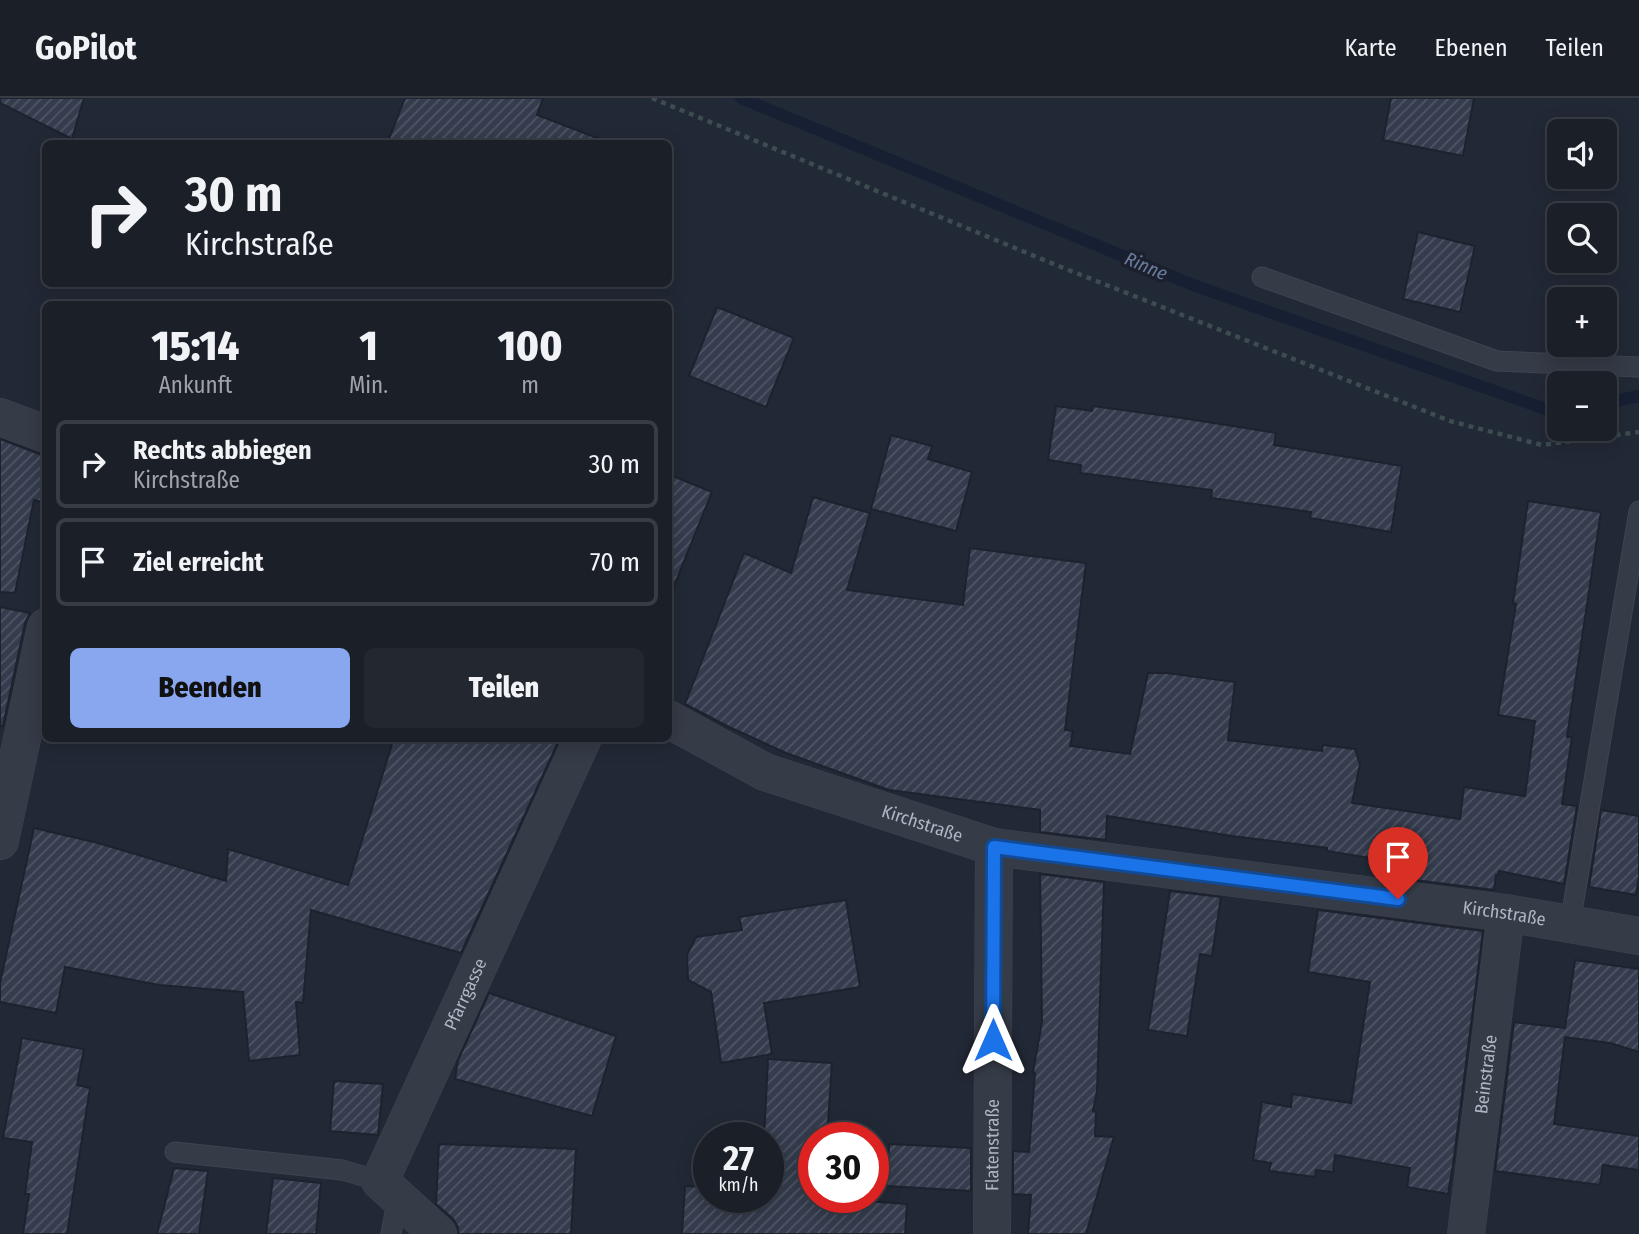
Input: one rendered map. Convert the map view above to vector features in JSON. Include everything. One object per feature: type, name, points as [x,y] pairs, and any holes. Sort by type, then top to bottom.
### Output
[{"type":"street","points":[[0,417],[42,433]]},
{"type":"street","points":[[0,841],[42,646]]},
{"type":"street","name":"Kirchstraße","points":[[672,721],[765,772],[994,847],[1506,913],[1639,936]]},
{"type":"street","name":"Pfarrgasse","points":[[389,1189],[581,742]]},
{"type":"street","name":"Flatenstraße","points":[[992,1234],[994,847]]},
{"type":"street","name":"Beinstraße","points":[[1466,1234],[1506,913]]},
{"type":"street","points":[[389,1189],[438,1234]]},
{"type":"lane","points":[[1262,277],[1497,362],[1639,367]]},
{"type":"lane","name":"Kirchstraße","points":[[1570,923],[1639,511]]},
{"type":"lane","points":[[175,1152],[342,1170],[389,1189],[391,1234]]},
{"type":"path","points":[[652,98],[1061,267],[1450,421],[1542,446],[1639,432]]},
{"type":"building","points":[[0,98],[84,98],[72,139],[0,103]]},
{"type":"building","points":[[405,98],[543,98],[537,115],[602,140],[389,140]]},
{"type":"building","points":[[1391,98],[1474,98],[1463,156],[1383,140]]},
{"type":"building","points":[[1418,232],[1475,246],[1460,312],[1403,299]]},
{"type":"building","points":[[717,307],[794,338],[766,407],[689,376]]},
{"type":"building","points":[[1056,406],[1092,411],[1093,406],[1276,433],[1274,445],[1402,466],[1391,532],[1310,518],[1311,512],[1211,498],[1212,490],[1080,473],[1081,465],[1048,460]]},
{"type":"building","points":[[891,435],[932,446],[928,459],[972,472],[956,531],[871,509]]},
{"type":"building","points":[[0,439],[42,454],[42,502],[34,500],[15,593],[0,592]]},
{"type":"building","points":[[672,476],[712,492],[672,591]]},
{"type":"building","points":[[813,497],[870,513],[847,590],[963,605],[970,548],[1086,563],[1065,730],[1073,731],[1070,746],[1130,754],[1148,673],[1235,682],[1228,740],[1322,751],[1323,745],[1355,749],[1360,764],[1352,803],[1460,819],[1464,787],[1525,796],[1535,721],[1498,715],[1516,604],[1513,603],[1528,501],[1601,512],[1567,737],[1572,737],[1562,804],[1577,806],[1564,884],[1499,871],[1494,890],[1406,879],[1408,864],[1327,851],[1327,848],[1107,816],[1106,840],[1040,832],[1040,810],[889,790],[786,753],[685,704],[744,553],[791,573]]},
{"type":"building","points":[[0,607],[30,613],[25,623],[3,726],[0,726]]},
{"type":"building","points":[[393,742],[558,742],[461,953],[311,910],[303,1003],[296,1002],[300,1055],[249,1061],[243,992],[159,985],[65,967],[56,1013],[0,1002],[0,983],[34,828],[98,843],[226,881],[228,849],[348,885]]},
{"type":"building","points":[[1601,810],[1639,816],[1639,877],[1636,895],[1589,887]]},
{"type":"building","points":[[1040,874],[1104,882],[1097,1091],[1093,1111],[1096,1112],[1095,1136],[1114,1137],[1086,1234],[1028,1234],[1031,1195],[1013,1194],[1013,1151],[1029,1152],[1033,1072],[1042,1022]]},
{"type":"building","points":[[1170,891],[1221,897],[1212,956],[1200,954],[1187,1036],[1148,1030]]},
{"type":"building","points":[[846,900],[860,987],[764,1003],[772,1054],[721,1063],[711,992],[688,980],[687,955],[696,937],[742,930],[739,917]]},
{"type":"building","points":[[1318,910],[1483,931],[1448,1194],[1407,1187],[1410,1168],[1335,1155],[1333,1172],[1316,1170],[1315,1177],[1269,1171],[1271,1163],[1253,1160],[1262,1102],[1291,1107],[1292,1094],[1351,1103],[1370,982],[1308,972]]},
{"type":"building","points":[[1575,960],[1639,969],[1639,1052],[1610,1043],[1565,1037],[1554,1124],[1639,1136],[1639,1170],[1603,1165],[1600,1185],[1495,1171],[1514,1022],[1565,1028]]},
{"type":"building","points":[[489,993],[616,1036],[592,1116],[455,1079],[458,1060]]},
{"type":"building","points":[[22,1038],[84,1049],[77,1085],[90,1088],[67,1234],[23,1234],[32,1142],[3,1138]]},
{"type":"building","points":[[768,1059],[832,1063],[828,1122],[798,1122],[798,1213],[889,1213],[889,1203],[907,1204],[905,1234],[682,1234],[685,1186],[693,1186],[693,1213],[784,1213],[784,1122],[765,1122]]},
{"type":"building","points":[[334,1081],[383,1084],[378,1135],[330,1131]]},
{"type":"building","points":[[439,1144],[576,1149],[571,1234],[458,1234],[458,1227],[453,1219],[436,1204]]},
{"type":"building","points":[[889,1144],[971,1148],[971,1191],[889,1186]]},
{"type":"building","points":[[174,1168],[208,1171],[199,1234],[157,1234]]},
{"type":"building","points":[[273,1178],[321,1183],[316,1234],[266,1234]]},
{"type":"waterway","name":"Rinne","points":[[741,98],[1193,285],[1547,410]]},
{"type":"waterway","name":"Rinne","points":[[1617,401],[1639,396]]},
{"type":"route","points":[[993,1040],[994,847],[1398,899]]}]
